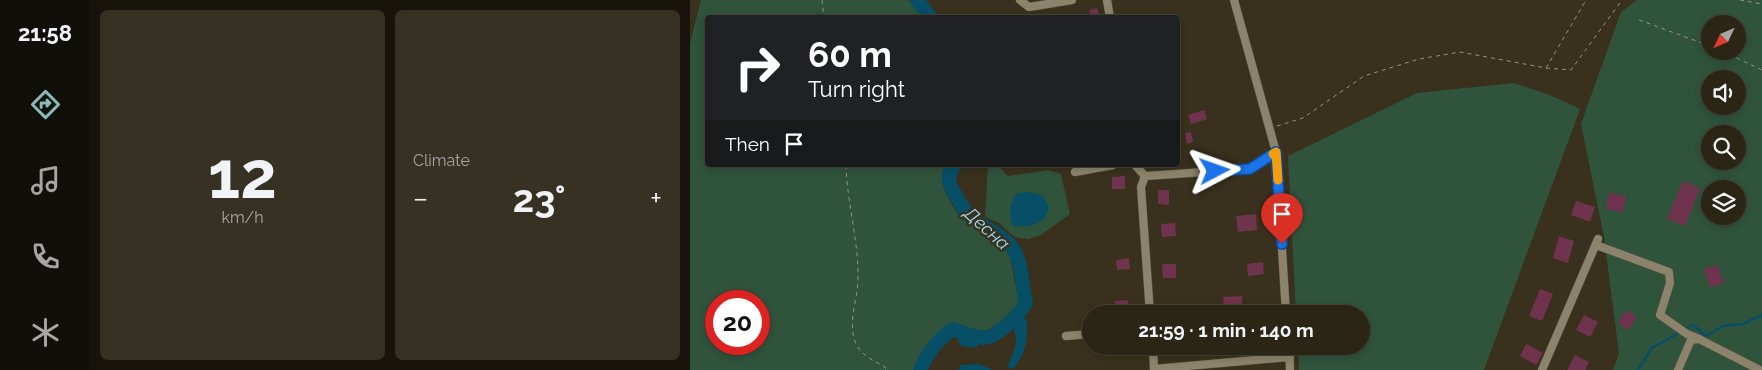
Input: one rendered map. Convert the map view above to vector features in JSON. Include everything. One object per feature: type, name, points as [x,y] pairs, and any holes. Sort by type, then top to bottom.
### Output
[{"type":"street","points":[[1020,0],[1029,7],[1072,0]]},
{"type":"street","points":[[1107,0],[1110,15]]},
{"type":"street","points":[[1234,0],[1276,152],[1285,305]]},
{"type":"street","points":[[1136,167],[1145,176],[1250,169],[1276,152]]},
{"type":"street","points":[[1075,172],[1102,167]]},
{"type":"street","points":[[1145,176],[1142,187],[1149,305]]},
{"type":"street","points":[[1542,370],[1597,242],[1669,272],[1670,283],[1660,316],[1680,328],[1686,334],[1760,370]]},
{"type":"street","points":[[1066,336],[1082,335]]},
{"type":"street","points":[[1678,370],[1691,340],[1699,339]]},
{"type":"street","points":[[1153,355],[1154,370],[1290,357],[1290,370]]},
{"type":"path","points":[[822,0],[824,15]]},
{"type":"path","points":[[1546,68],[1586,0]]},
{"type":"path","points":[[1269,128],[1303,118],[1364,76],[1419,59],[1460,52],[1546,68],[1570,70],[1622,0]]},
{"type":"path","points":[[1740,0],[1762,4]]},
{"type":"path","points":[[1639,20],[1701,43]]},
{"type":"path","points":[[1741,60],[1762,70]]},
{"type":"path","points":[[846,167],[847,193],[854,226],[858,277],[853,333],[860,352],[885,367],[886,370]]},
{"type":"green space","points":[[701,0],[908,0],[921,15],[705,15],[705,167],[945,167],[942,177],[943,183],[955,210],[964,220],[992,237],[1005,249],[1010,257],[1019,302],[1016,306],[1003,320],[992,328],[983,331],[967,328],[952,322],[929,343],[914,370],[690,370],[690,44]]},
{"type":"green space","points":[[1637,0],[1762,0],[1762,370],[1613,370],[1619,354],[1604,237],[1581,124],[1621,12]]},
{"type":"green space","points":[[1514,83],[1550,95],[1580,109],[1484,370],[1299,370],[1298,355],[1370,355],[1370,305],[1296,305],[1288,156],[1417,93]]},
{"type":"green space","points":[[988,167],[1000,167],[1008,176],[1048,170],[1061,174],[1070,214],[1041,235],[1028,239],[1015,237],[999,223],[985,217]]},
{"type":"water","points":[[1028,192],[1042,195],[1049,207],[1047,213],[1036,224],[1013,226],[1010,210],[1014,198],[1016,194]]},
{"type":"water","points":[[1020,313],[1027,321],[1027,334],[1021,357],[1013,369],[1007,367],[1016,344],[1015,333],[1010,322]]},
{"type":"water","points":[[960,331],[983,338],[976,348],[961,346],[958,340]]},
{"type":"water","points":[[979,364],[993,370],[959,370],[960,365]]},
{"type":"building","points":[[1097,8],[1099,15],[1090,15],[1089,10]]},
{"type":"building","points":[[1204,110],[1207,119],[1191,124],[1188,115]]},
{"type":"building","points":[[1191,132],[1193,142],[1187,144],[1185,133]]},
{"type":"building","points":[[1125,176],[1125,189],[1112,189],[1112,177]]},
{"type":"building","points":[[1683,181],[1700,188],[1685,226],[1667,219]]},
{"type":"building","points":[[1158,190],[1169,190],[1169,205],[1158,204]]},
{"type":"building","points":[[1609,193],[1626,196],[1623,212],[1606,209]]},
{"type":"building","points":[[1576,201],[1595,207],[1590,222],[1571,215]]},
{"type":"building","points":[[1256,214],[1257,230],[1238,232],[1236,216]]},
{"type":"building","points":[[1175,223],[1176,236],[1162,237],[1161,224]]},
{"type":"building","points":[[1559,236],[1574,241],[1568,263],[1553,258]]},
{"type":"building","points":[[1129,258],[1130,269],[1117,270],[1116,260]]},
{"type":"building","points":[[1263,262],[1264,274],[1248,276],[1247,264]]},
{"type":"building","points":[[1162,264],[1176,264],[1176,278],[1163,278]]},
{"type":"building","points":[[1717,265],[1724,283],[1710,287],[1704,269]]},
{"type":"building","points":[[1540,289],[1553,294],[1542,321],[1529,316]]},
{"type":"building","points":[[1242,296],[1242,305],[1223,305],[1223,297]]},
{"type":"building","points":[[1128,300],[1128,305],[1115,305],[1115,301]]},
{"type":"building","points":[[1627,310],[1637,317],[1628,330],[1618,323]]},
{"type":"building","points":[[1584,315],[1598,322],[1590,337],[1576,330]]},
{"type":"building","points":[[1526,344],[1543,353],[1536,365],[1520,356]]},
{"type":"building","points":[[1575,355],[1589,362],[1585,370],[1567,370]]},
{"type":"waterway","name":"Десна","points":[[917,0],[929,15]]},
{"type":"waterway","name":"Десна","points":[[920,370],[934,347],[953,329],[977,337],[990,337],[1008,324],[1026,303],[1020,266],[1015,252],[1007,241],[971,217],[963,209],[949,182],[954,167]]},
{"type":"waterway","points":[[1638,370],[1652,348],[1693,325],[1706,336],[1723,326],[1743,324],[1762,315]]},
{"type":"slow traffic","points":[[1273,154],[1276,152],[1278,180]]},
{"type":"route","points":[[1215,171],[1250,169],[1276,152],[1282,244]]}]
